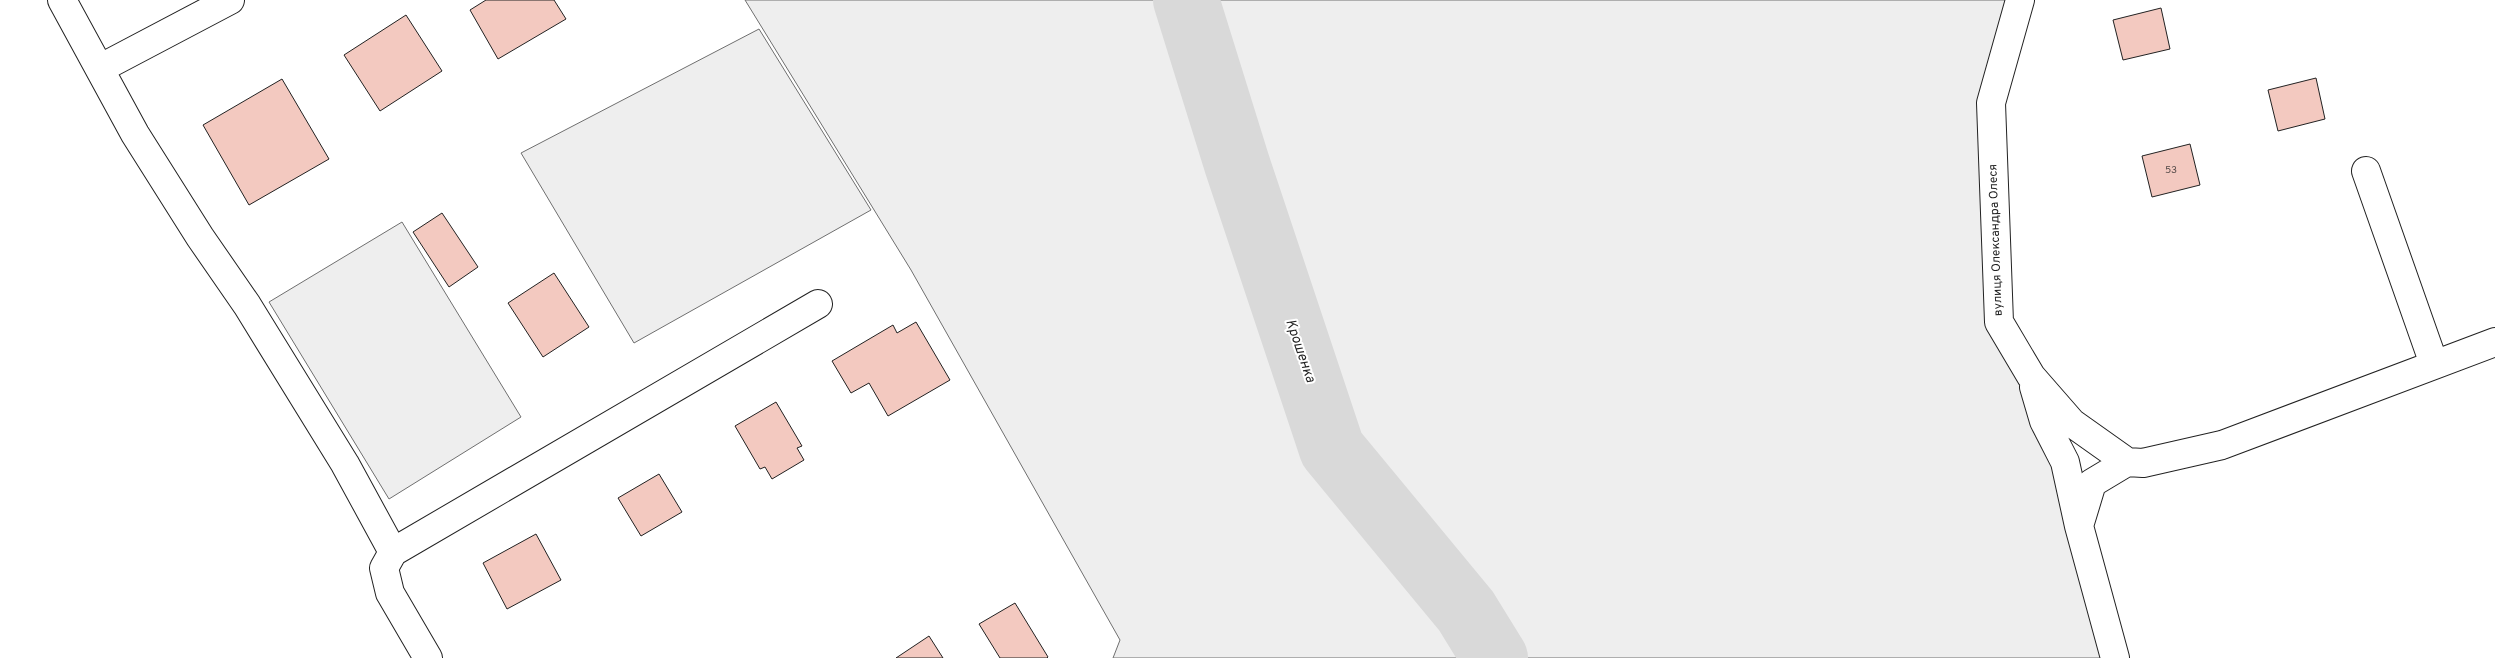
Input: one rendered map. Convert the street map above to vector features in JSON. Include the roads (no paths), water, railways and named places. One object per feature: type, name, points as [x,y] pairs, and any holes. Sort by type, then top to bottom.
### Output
[{"type":"street","points":[[62,0],[101,68],[135,134],[200,237],[248,305],[345,464],[393,552]]},
{"type":"street","points":[[101,68],[230,0]]},
{"type":"street","name":"вулиця Олександра Олеся","points":[[2020,0],[1991,103],[1999,322],[2031,376]]},
{"type":"street","points":[[2366,171],[2434,364]]},
{"type":"street","points":[[428,658],[390,592],[384,568],[393,552],[818,304]]},
{"type":"street","points":[[2079,526],[2092,483],[2127,462],[2143,462],[2222,445],[2495,342]]},
{"type":"street","points":[[2031,376],[2072,423],[2127,462]]},
{"type":"street","points":[[2031,376],[2044,421],[2065,462],[2079,526],[2115,658]]},
{"type":"waterway","name":"Крошенка","points":[[1186,0],[1237,164],[1332,449],[1466,611],[1495,658]]}]
